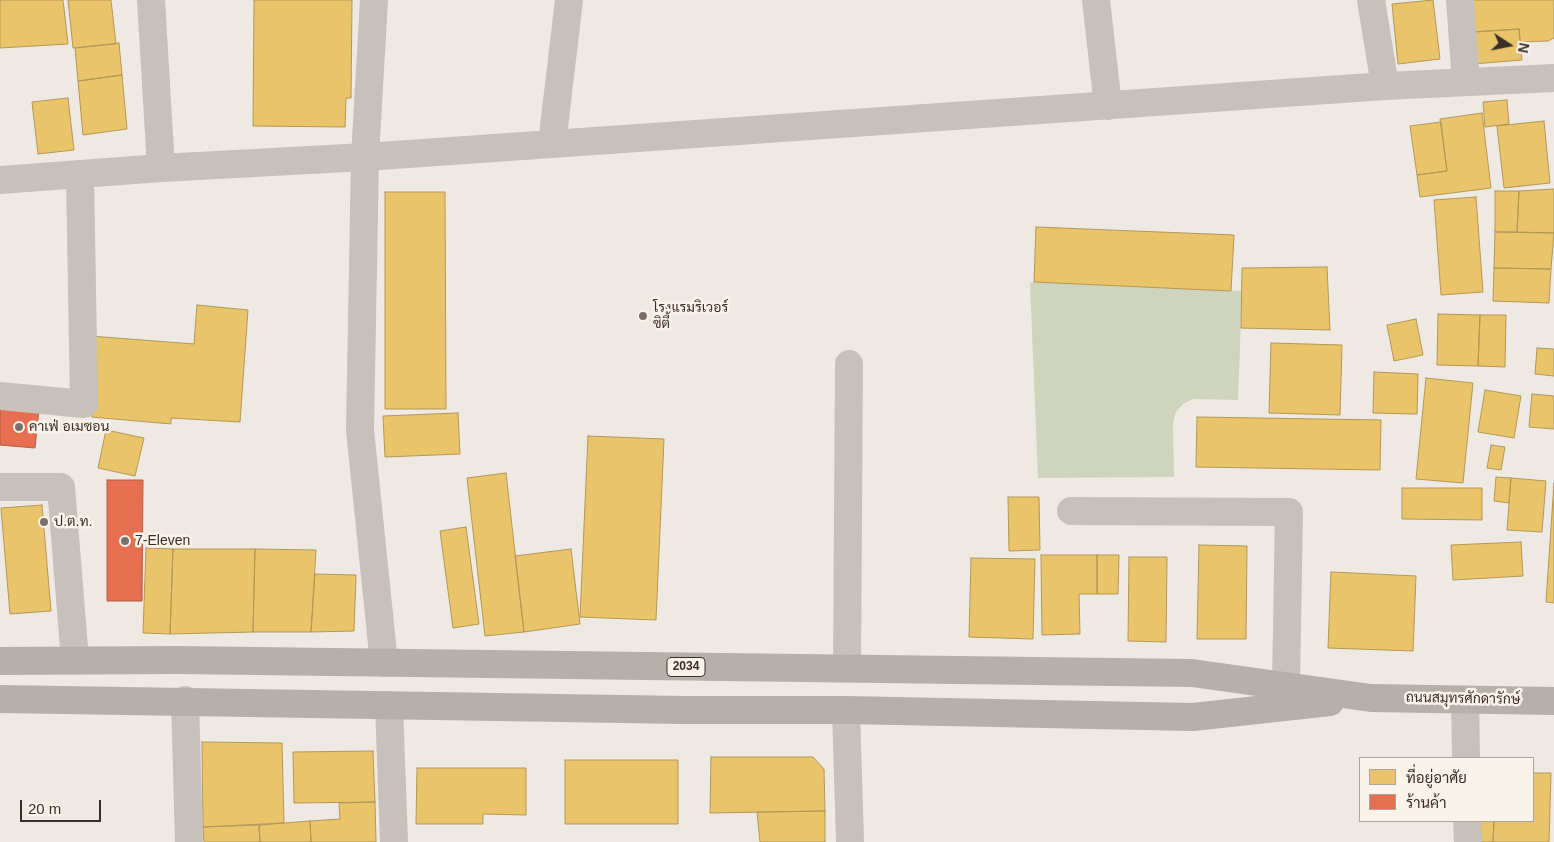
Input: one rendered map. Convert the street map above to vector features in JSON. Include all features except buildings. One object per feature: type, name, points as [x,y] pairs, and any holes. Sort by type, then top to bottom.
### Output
[{"type":"main road","name":"2034","points":[[0,661],[384,663],[1192,673],[1371,698]]},
{"type":"main road","points":[[684,667],[684,710]]},
{"type":"main road","points":[[0,698],[684,710],[846,710],[1193,718],[1371,698]]},
{"type":"main road","name":"ถนนสมุทรศักดารักษ์","points":[[1371,698],[1554,701]]},
{"type":"street","points":[[151,0],[161,168]]},
{"type":"street","points":[[374,0],[365,157],[360,430],[384,663]]},
{"type":"street","points":[[552,144],[569,0]]},
{"type":"street","points":[[1096,0],[1108,106]]},
{"type":"street","points":[[1371,0],[1385,86]]},
{"type":"street","points":[[1460,0],[1466,82]]},
{"type":"street","points":[[0,180],[161,168],[365,157],[1385,86],[1554,78]]},
{"type":"street","points":[[0,396],[84,404],[80,174]]},
{"type":"street","points":[[847,668],[849,364]]},
{"type":"street","points":[[0,487],[61,486],[75,660]]},
{"type":"street","points":[[1071,511],[1289,512],[1286,686]]},
{"type":"street","points":[[185,700],[189,842]]},
{"type":"street","points":[[1465,700],[1466,757]]},
{"type":"street","points":[[389,705],[394,842]]},
{"type":"street","points":[[846,710],[850,842]]},
{"type":"street","points":[[1467,822],[1468,842]]},
{"type":"green space","points":[[1030,283],[1242,291],[1238,400],[1193,399],[1183,404],[1176,412],[1173,423],[1174,477],[1038,478]]},
{"type":"place","name":"โรงแรมริเวอร์ ซิตี้","points":[[643,316]]},
{"type":"place","name":"คาเฟ่ อเมซอน","points":[[19,427]]},
{"type":"place","name":"ป.ต.ท.","points":[[44,522]]},
{"type":"place","name":"7-Eleven","points":[[125,541]]}]
